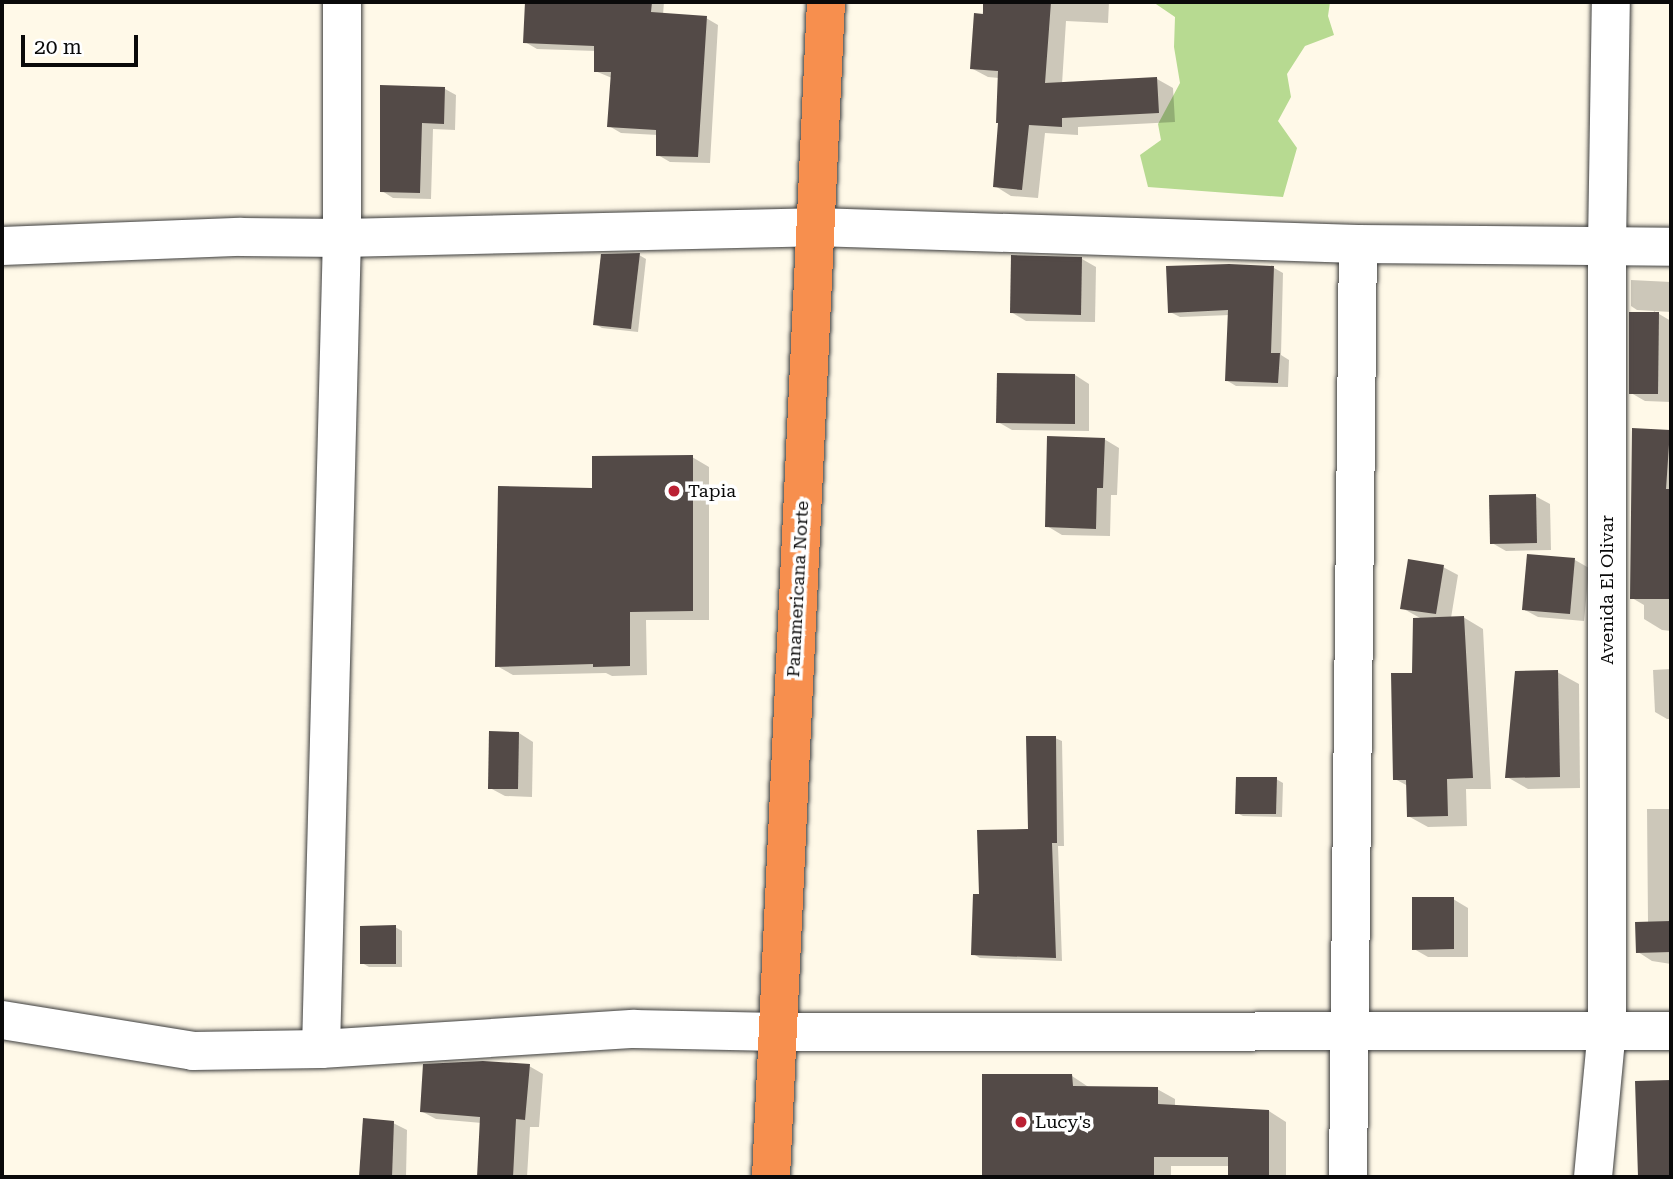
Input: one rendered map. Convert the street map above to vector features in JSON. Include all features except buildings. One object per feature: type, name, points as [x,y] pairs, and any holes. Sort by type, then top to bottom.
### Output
[{"type":"highway","name":"Panamericana Norte","points":[[771,1177],[826,2]]},
{"type":"street","points":[[321,1049],[342,239],[342,2]]},
{"type":"street","name":"Avenida El Olivar","points":[[1593,1177],[1608,1030],[1607,246],[1611,2]]},
{"type":"street","points":[[2,246],[241,237],[342,239],[815,227],[1358,244],[1671,247]]},
{"type":"street","points":[[1348,1177],[1358,244]]},
{"type":"street","points":[[2,1020],[193,1051],[321,1049],[634,1029],[778,1032],[1671,1031]]},
{"type":"green space","points":[[1153,2],[1330,2],[1328,16],[1334,35],[1305,46],[1287,74],[1291,97],[1278,121],[1297,148],[1283,197],[1148,187],[1140,155],[1161,140],[1158,124],[1180,83],[1174,47],[1175,17]]},
{"type":"place","name":"Tapia","points":[[674,491]]},
{"type":"place","name":"Lucy's","points":[[1021,1122]]}]
